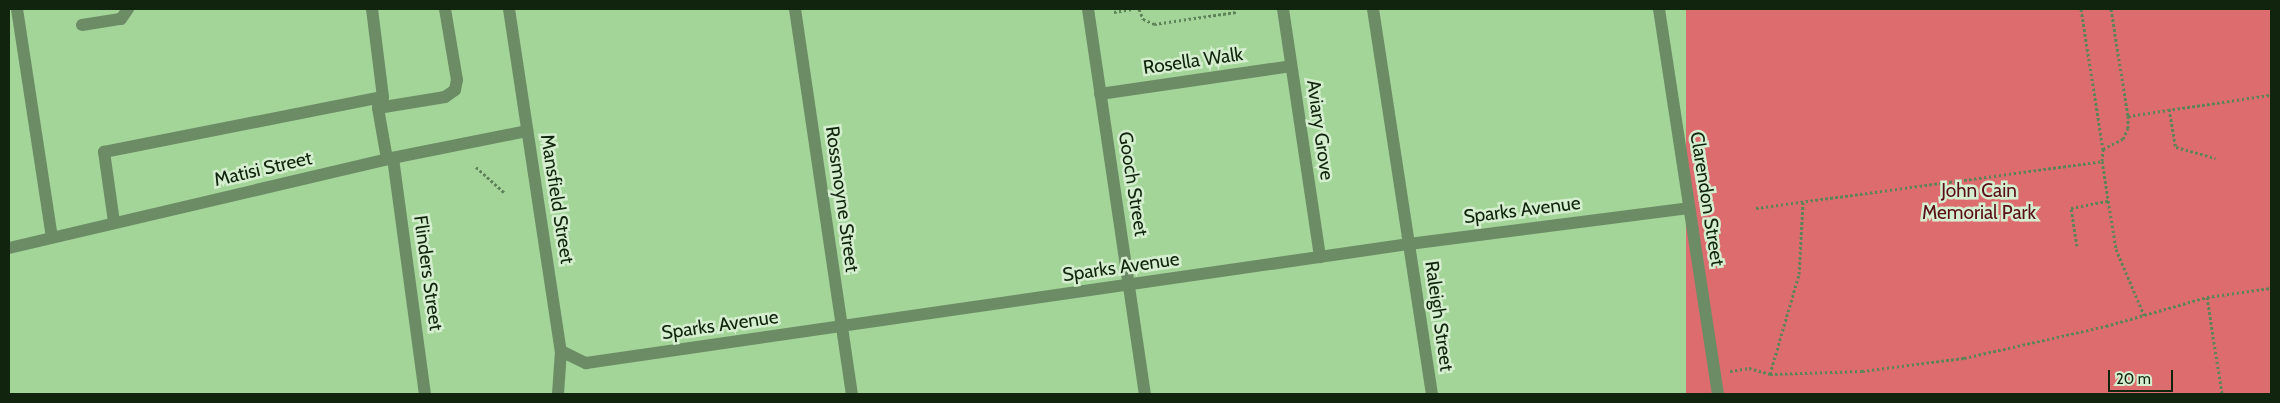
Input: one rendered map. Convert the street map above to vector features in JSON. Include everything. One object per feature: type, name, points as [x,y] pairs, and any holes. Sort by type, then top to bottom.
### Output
[{"type":"street","points":[[17,9],[52,237]]},
{"type":"street","points":[[82,25],[121,19],[128,9]]},
{"type":"street","name":"Flinders Street","points":[[372,9],[380,102],[425,394]]},
{"type":"street","points":[[114,222],[104,152],[380,102],[444,97],[455,90],[457,80],[445,9]]},
{"type":"street","name":"Mansfield Street","points":[[509,9],[561,351],[558,394]]},
{"type":"street","name":"Rossmoyne Street","points":[[795,9],[852,394]]},
{"type":"street","name":"Gooch Street","points":[[1088,9],[1145,394]]},
{"type":"street","name":"Aviary Grove","points":[[1283,9],[1320,256]]},
{"type":"street","name":"Raleigh Street","points":[[1373,9],[1432,394]]},
{"type":"street","name":"Clarendon Street","points":[[1660,9],[1718,394]]},
{"type":"street","name":"Rosella Walk","points":[[1100,94],[1292,66]]},
{"type":"street","name":"Matisi Street","points":[[9,248],[390,158],[527,131]]},
{"type":"street","name":"Sparks Avenue","points":[[561,351],[586,363],[1320,256],[1689,208]]},
{"type":"path","points":[[1114,12],[1134,9]]},
{"type":"path","points":[[1139,9],[1143,19],[1154,24],[1236,12]]},
{"type":"path","points":[[2081,9],[2103,148],[2102,162],[2116,249],[2144,315]]},
{"type":"path","points":[[2103,148],[2123,139],[2128,128],[2128,116],[2110,9]]},
{"type":"path","points":[[2128,116],[2271,95]]},
{"type":"path","points":[[2169,109],[2176,147],[2215,158]]},
{"type":"path","points":[[1756,208],[2102,162]]},
{"type":"path","points":[[476,167],[505,193]]},
{"type":"path","points":[[2077,246],[2071,208],[2108,201]]},
{"type":"path","points":[[1770,374],[1799,274],[1803,202]]},
{"type":"path","points":[[1715,373],[1749,368],[1770,374],[1862,371],[1964,358],[2144,315],[2206,297],[2271,288]]},
{"type":"path","points":[[2206,297],[2222,394]]},
{"type":"green space","name":"John Cain Memorial Park","points":[[1686,9],[2271,9],[2271,394],[1686,394]]}]
